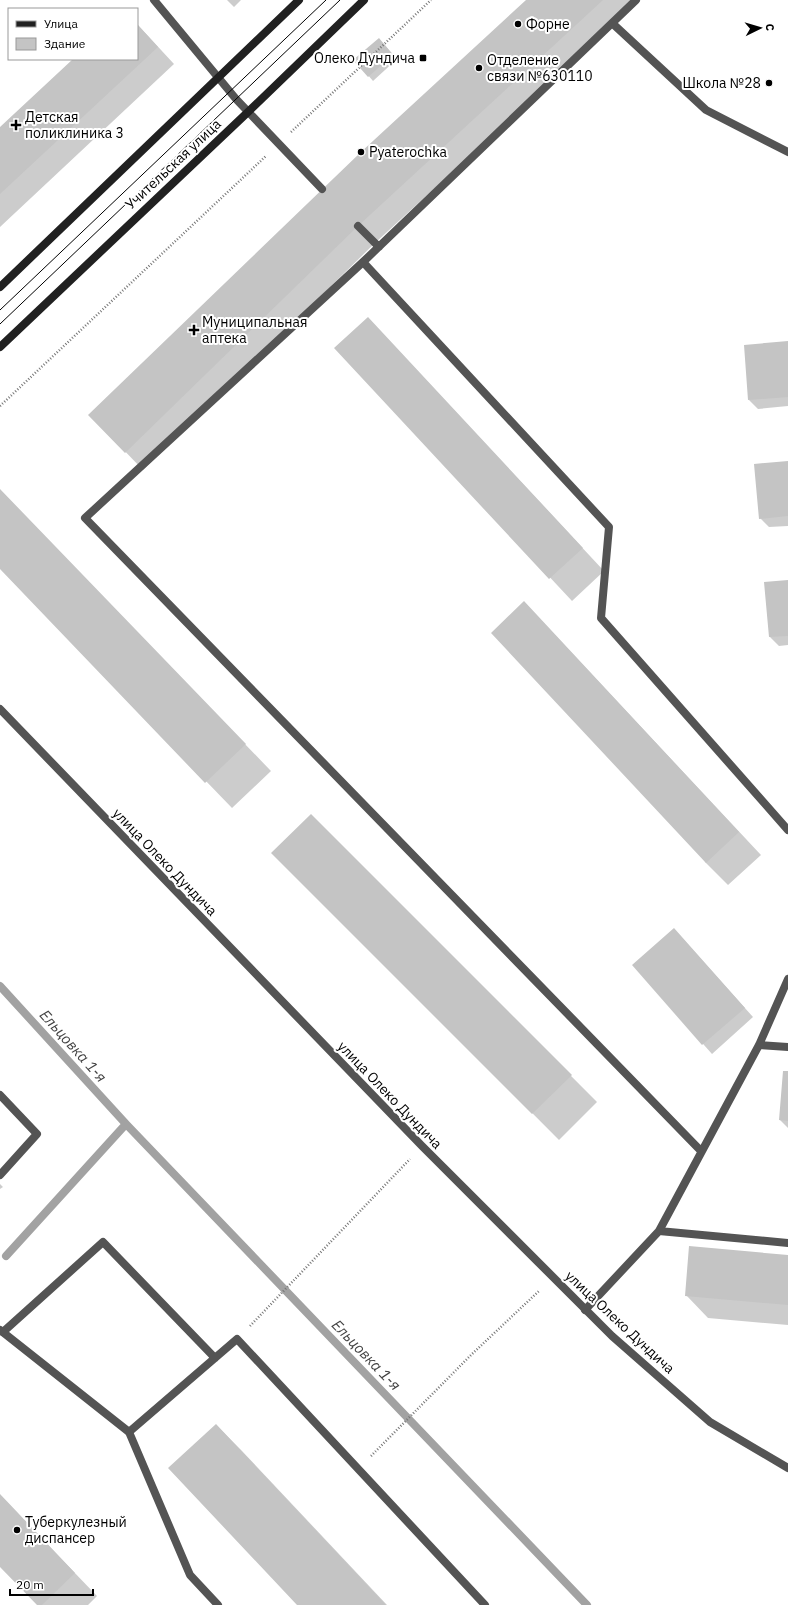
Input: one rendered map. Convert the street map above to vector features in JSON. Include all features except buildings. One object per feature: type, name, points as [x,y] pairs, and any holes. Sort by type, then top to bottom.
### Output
[{"type":"main road","points":[[0,287],[299,0]]},
{"type":"main road","name":"Учительская улица","points":[[0,346],[248,112],[364,0]]},
{"type":"street","points":[[154,0],[248,112],[322,189]]},
{"type":"street","points":[[636,0],[379,247],[85,518],[701,1151]]},
{"type":"street","points":[[612,23],[706,110],[788,152]]},
{"type":"street","points":[[358,226],[379,247]]},
{"type":"street","points":[[363,262],[609,527],[601,618],[788,830]]},
{"type":"street","name":"улица Олеко Дундича","points":[[0,709],[422,1146],[585,1310],[612,1336],[710,1422],[788,1468]]},
{"type":"street","points":[[585,1310],[658,1231],[759,1045],[788,979]]},
{"type":"street","points":[[759,1045],[788,1047]]},
{"type":"street","points":[[0,1095],[37,1134],[0,1175]]},
{"type":"street","points":[[658,1231],[788,1242]]},
{"type":"street","points":[[215,1358],[103,1242],[1,1331],[129,1432],[190,1575],[218,1605]]},
{"type":"street","points":[[129,1432],[237,1339],[485,1605]]},
{"type":"path","points":[[287,136],[431,0]]},
{"type":"path","points":[[0,406],[270,152]]},
{"type":"path","points":[[237,1339],[422,1146]]},
{"type":"path","points":[[357,1468],[391,1436],[471,1355],[553,1277]]},
{"type":"waterway","name":"Ельцовка 1-я","points":[[0,986],[126,1124],[6,1256]]},
{"type":"waterway","name":"Ельцовка 1-я","points":[[126,1124],[587,1605]]},
{"type":"tram line","points":[[0,310],[326,0]]},
{"type":"tram line","points":[[0,324],[340,0]]},
{"type":"place","name":"Форне","points":[[518,24]]},
{"type":"place","name":"Олеко Дундича","points":[[423,58]]},
{"type":"place","name":"Отделение связи №630110","points":[[479,68]]},
{"type":"place","name":"Школа №28","points":[[769,83]]},
{"type":"place","name":"Детская поликлиника 3","points":[[16,125]]},
{"type":"place","name":"Pyaterochka","points":[[361,152]]},
{"type":"place","name":"Муниципальная аптека","points":[[194,330]]},
{"type":"place","name":"Туберкулезный диспансер","points":[[17,1530]]}]
